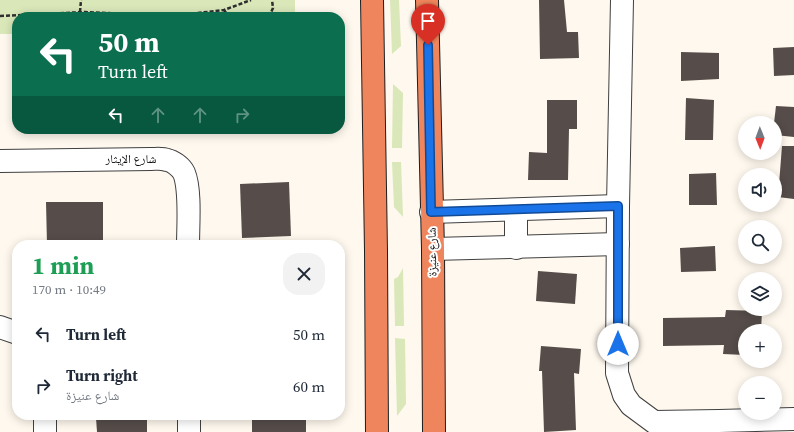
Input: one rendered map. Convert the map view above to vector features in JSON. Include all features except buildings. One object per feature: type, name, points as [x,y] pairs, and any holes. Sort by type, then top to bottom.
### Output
[{"type":"highway","points":[[372,0],[377,432]]},
{"type":"highway","name":"شارع عنيزة","points":[[427,0],[433,249],[434,432]]},
{"type":"street","points":[[622,0],[618,206],[618,373],[624,395],[631,405],[654,422],[719,427],[794,418]]},
{"type":"street","name":"شارع الإيثار","points":[[0,161],[168,160],[179,166],[184,172],[186,180],[188,240]]},
{"type":"street","points":[[431,212],[618,206]]},
{"type":"street","points":[[516,210],[516,248]]},
{"type":"street","points":[[433,249],[516,248],[618,244]]},
{"type":"street","points":[[0,327],[12,331]]},
{"type":"street","points":[[45,420],[45,432]]},
{"type":"street","points":[[189,420],[189,432]]},
{"type":"path","points":[[80,12],[81,0]]},
{"type":"path","points":[[207,12],[224,10],[251,0]]},
{"type":"path","points":[[271,12],[273,8],[272,0]]},
{"type":"path","points":[[0,16],[12,15]]},
{"type":"green space","points":[[0,0],[295,0],[295,12],[12,12],[12,34],[0,34]]},
{"type":"green space","points":[[390,0],[399,0],[401,46],[392,54]]},
{"type":"green space","points":[[393,84],[403,93],[402,148],[392,148]]},
{"type":"green space","points":[[392,162],[401,162],[403,217],[394,207]]},
{"type":"green space","points":[[403,268],[404,326],[395,326],[394,279],[398,277]]},
{"type":"green space","points":[[395,338],[405,339],[406,404],[397,416]]},
{"type":"route","points":[[428,45],[431,212],[618,206],[618,344]]}]
